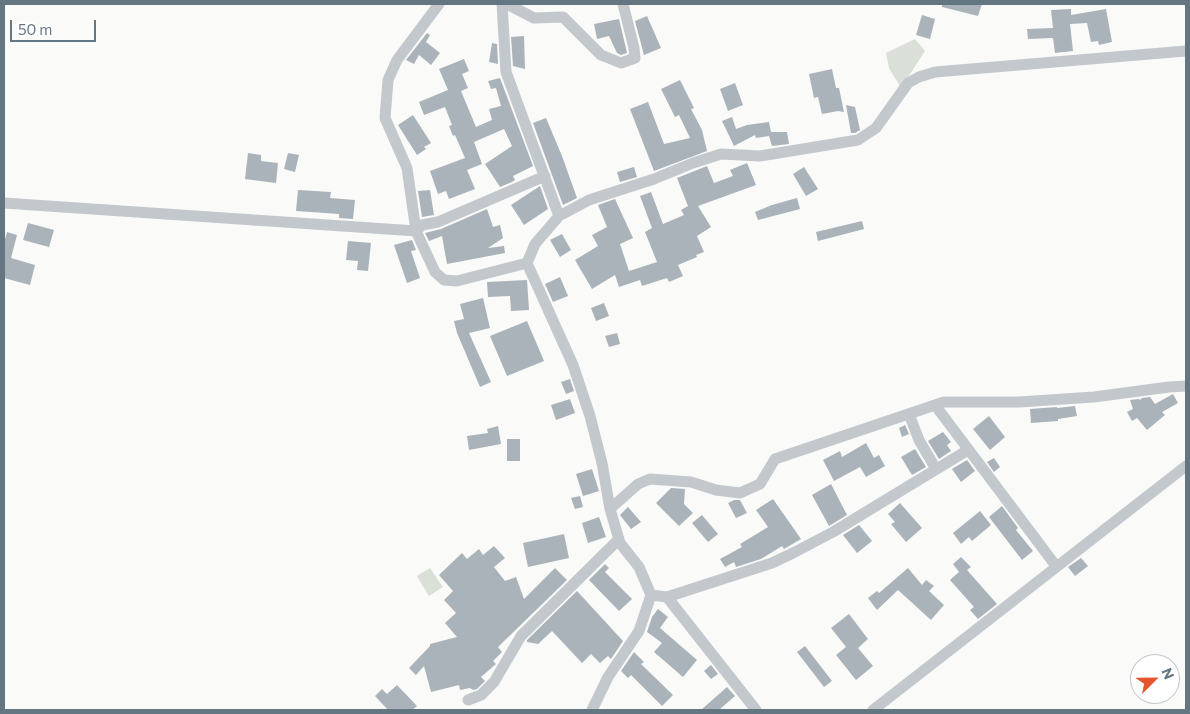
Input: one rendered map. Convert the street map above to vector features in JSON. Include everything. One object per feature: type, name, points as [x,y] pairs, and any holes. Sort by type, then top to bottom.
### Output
[{"type":"street","points":[[439,4],[397,60],[388,80],[385,118],[407,168],[416,231],[435,272],[444,280],[457,281],[527,263]]},
{"type":"street","points":[[502,4],[506,72],[559,216]]},
{"type":"street","points":[[507,4],[534,18],[563,17],[601,55],[621,63],[635,58],[623,4]]},
{"type":"street","points":[[592,710],[608,677],[639,631],[651,595],[639,567],[619,539],[610,508],[602,463],[590,416],[573,364],[527,263],[536,244],[559,216],[589,200],[654,179],[720,154],[760,156],[858,140],[876,128],[908,83],[935,72],[1186,51]]},
{"type":"street","points":[[4,203],[416,231],[422,225],[438,222],[545,176]]},
{"type":"street","points":[[610,508],[638,484],[650,479],[691,482],[716,490],[740,493],[760,484],[775,459],[944,402],[1019,402],[1094,397],[1186,386]]},
{"type":"street","points":[[936,405],[1056,566]]},
{"type":"street","points":[[909,414],[919,440],[936,469]]},
{"type":"street","points":[[651,595],[667,597],[772,563],[833,532],[968,450]]},
{"type":"street","points":[[874,710],[1186,466]]},
{"type":"street","points":[[468,700],[481,694],[494,682],[521,636],[619,539]]},
{"type":"street","points":[[667,597],[756,710]]},
{"type":"shaded area","points":[[915,39],[925,51],[901,88],[889,68],[886,53]]},
{"type":"shaded area","points":[[430,568],[443,587],[429,596],[417,576]]},
{"type":"building","points":[[942,4],[982,4],[978,16],[942,7]]},
{"type":"building","points":[[1071,9],[1071,15],[1106,9],[1112,42],[1099,45],[1098,41],[1091,42],[1087,23],[1070,24],[1073,51],[1055,53],[1053,38],[1028,39],[1027,29],[1053,28],[1051,10]]},
{"type":"building","points":[[922,15],[935,19],[930,39],[916,35]]},
{"type":"building","points":[[647,16],[661,48],[644,55],[635,21]]},
{"type":"building","points":[[619,19],[627,53],[621,55],[617,53],[609,36],[597,39],[594,24]]},
{"type":"building","points":[[427,33],[430,35],[426,42],[440,53],[431,65],[419,55],[414,64],[406,60]]},
{"type":"building","points":[[524,36],[525,69],[513,66],[511,37]]},
{"type":"building","points":[[492,43],[497,44],[498,64],[489,62]]},
{"type":"building","points":[[464,59],[469,71],[462,74],[468,88],[461,91],[476,127],[492,120],[489,109],[501,106],[496,88],[491,89],[488,81],[500,78],[533,166],[513,176],[515,180],[500,187],[485,164],[512,146],[504,129],[474,142],[482,164],[467,170],[475,189],[449,199],[446,191],[438,194],[430,171],[465,158],[449,126],[452,125],[445,107],[424,115],[419,102],[448,90],[439,69]]},
{"type":"building","points":[[832,69],[836,88],[839,88],[844,112],[838,111],[822,114],[818,97],[814,98],[809,74]]},
{"type":"building","points":[[680,80],[694,108],[691,109],[702,130],[707,151],[654,171],[630,109],[648,102],[664,144],[690,138],[679,115],[675,117],[661,89]]},
{"type":"building","points":[[735,83],[743,105],[728,111],[720,89]]},
{"type":"building","points":[[846,105],[855,107],[860,130],[855,133],[851,133]]},
{"type":"building","points":[[413,115],[431,143],[424,147],[426,149],[417,155],[398,125]]},
{"type":"building","points":[[732,117],[736,129],[747,125],[769,122],[771,132],[787,132],[789,144],[772,146],[769,136],[756,138],[755,135],[734,146],[722,121]]},
{"type":"building","points":[[546,118],[577,198],[563,205],[533,123]]},
{"type":"building","points":[[248,153],[261,155],[261,161],[278,163],[276,183],[245,179]]},
{"type":"building","points":[[288,153],[299,155],[295,172],[284,169]]},
{"type":"building","points":[[747,163],[756,185],[698,206],[711,227],[697,236],[704,252],[678,265],[683,276],[669,282],[667,278],[642,286],[640,280],[619,287],[615,275],[592,289],[575,260],[598,246],[592,235],[607,227],[598,205],[615,199],[633,238],[620,244],[629,271],[657,262],[645,232],[652,228],[640,196],[651,192],[663,224],[684,215],[681,210],[688,206],[677,178],[707,166],[714,183],[733,176],[730,170]]},
{"type":"building","points":[[634,167],[637,177],[620,182],[617,172]]},
{"type":"building","points":[[804,167],[818,189],[806,196],[793,174]]},
{"type":"building","points":[[540,186],[548,209],[524,225],[511,205]]},
{"type":"building","points":[[298,190],[331,192],[330,198],[355,200],[353,219],[339,218],[339,214],[296,211]]},
{"type":"building","points":[[430,190],[434,215],[422,217],[418,191]]},
{"type":"building","points":[[797,198],[800,209],[758,220],[755,212]]},
{"type":"building","points":[[487,209],[493,227],[500,225],[503,238],[488,248],[504,246],[505,253],[447,264],[442,236],[429,241],[425,233],[441,229]]},
{"type":"building","points":[[862,221],[864,229],[818,241],[816,232]]},
{"type":"building","points":[[28,223],[54,230],[49,247],[23,240]]},
{"type":"building","points":[[7,232],[17,235],[11,258],[35,265],[30,285],[4,278],[4,243]]},
{"type":"building","points":[[562,234],[571,250],[560,257],[550,240]]},
{"type":"building","points":[[412,240],[416,250],[411,251],[420,278],[407,283],[394,245]]},
{"type":"building","points":[[348,241],[371,243],[368,271],[357,270],[358,261],[346,260]]},
{"type":"building","points":[[560,277],[568,296],[553,302],[545,284]]},
{"type":"building","points":[[527,280],[529,310],[511,311],[510,296],[488,297],[487,282]]},
{"type":"building","points":[[483,298],[490,328],[469,333],[491,382],[480,387],[457,333],[454,321],[464,319],[460,304]]},
{"type":"building","points":[[604,303],[609,316],[596,321],[591,308]]},
{"type":"building","points":[[527,321],[544,361],[507,376],[490,336]]},
{"type":"building","points":[[617,333],[620,344],[609,347],[605,336]]},
{"type":"building","points":[[570,379],[574,391],[566,394],[561,382]]},
{"type":"building","points":[[1173,394],[1178,403],[1162,412],[1165,415],[1147,430],[1137,418],[1132,421],[1127,412],[1133,409],[1130,400],[1150,397],[1155,404]]},
{"type":"building","points":[[570,399],[575,413],[556,420],[551,405]]},
{"type":"building","points":[[1075,406],[1077,416],[1058,419],[1058,421],[1031,423],[1030,409]]},
{"type":"building","points":[[989,416],[1005,437],[990,450],[973,429]]},
{"type":"building","points":[[905,425],[909,434],[902,437],[899,428]]},
{"type":"building","points":[[498,426],[501,444],[469,450],[467,436],[488,433],[487,429]]},
{"type":"building","points":[[943,432],[951,442],[947,445],[951,451],[939,459],[928,441]]},
{"type":"building","points":[[507,439],[520,439],[520,461],[507,461]]},
{"type":"building","points":[[866,443],[874,458],[879,455],[885,466],[866,477],[860,467],[834,481],[823,460],[840,451],[842,457]]},
{"type":"building","points":[[915,449],[926,467],[912,475],[901,457]]},
{"type":"building","points":[[994,458],[1000,467],[994,472],[987,462]]},
{"type":"building","points":[[967,460],[975,471],[961,482],[952,469]]},
{"type":"building","points":[[592,469],[599,491],[583,496],[576,474]]},
{"type":"building","points":[[831,484],[847,515],[829,526],[812,495]]},
{"type":"building","points":[[671,488],[685,489],[684,504],[693,513],[679,526],[656,503]]},
{"type":"building","points":[[580,496],[583,507],[575,509],[571,498]]},
{"type":"building","points":[[773,499],[801,539],[784,549],[782,546],[761,559],[736,567],[734,562],[725,567],[720,559],[742,547],[740,544],[768,527],[756,510]]},
{"type":"building","points":[[740,500],[747,513],[736,518],[728,503]]},
{"type":"building","points":[[900,503],[922,528],[906,542],[891,524],[895,522],[888,514]]},
{"type":"building","points":[[1002,506],[1018,528],[1016,530],[1033,551],[1022,560],[989,517]]},
{"type":"building","points":[[628,507],[641,522],[631,529],[620,515]]},
{"type":"building","points":[[980,511],[991,525],[972,541],[969,537],[961,544],[953,533]]},
{"type":"building","points":[[702,515],[718,534],[708,542],[692,523]]},
{"type":"building","points":[[599,517],[606,537],[588,543],[582,523]]},
{"type":"building","points":[[859,525],[872,541],[857,553],[843,535]]},
{"type":"building","points":[[564,534],[569,558],[528,567],[523,543]]},
{"type":"building","points":[[494,546],[505,558],[494,567],[505,581],[516,577],[524,599],[555,568],[567,580],[498,647],[502,652],[493,661],[496,664],[481,677],[485,681],[477,689],[460,690],[459,685],[431,692],[424,666],[416,675],[409,668],[430,644],[457,637],[445,623],[456,613],[444,600],[453,591],[439,575],[462,553],[467,559],[479,549],[483,555]]},
{"type":"building","points":[[961,557],[971,567],[967,570],[997,604],[978,619],[970,610],[974,607],[950,580],[959,572],[953,564]]},
{"type":"building","points":[[1081,558],[1088,566],[1075,576],[1068,567]]},
{"type":"building","points":[[605,564],[609,568],[605,572],[632,599],[619,611],[589,580]]},
{"type":"building","points":[[908,568],[922,585],[926,580],[934,586],[929,591],[944,605],[931,620],[898,590],[877,610],[868,598],[877,591],[879,593]]},
{"type":"building","points":[[577,591],[623,641],[611,659],[608,656],[600,663],[591,654],[582,663],[552,631],[538,644],[527,642]]},
{"type":"building","points":[[658,609],[668,617],[660,628],[697,660],[683,677],[654,652],[662,643],[647,632],[652,617]]},
{"type":"building","points":[[849,614],[868,639],[858,648],[873,666],[856,680],[836,655],[846,647],[831,628]]},
{"type":"building","points":[[805,646],[832,681],[824,687],[797,652]]},
{"type":"building","points":[[634,652],[644,662],[641,664],[673,695],[662,706],[631,675],[628,678],[621,671]]},
{"type":"building","points":[[711,665],[718,674],[711,679],[704,671]]},
{"type":"building","points":[[397,685],[417,706],[412,710],[388,710],[375,696],[382,689],[387,694]]},
{"type":"building","points":[[727,687],[735,696],[719,710],[701,710]]}]
